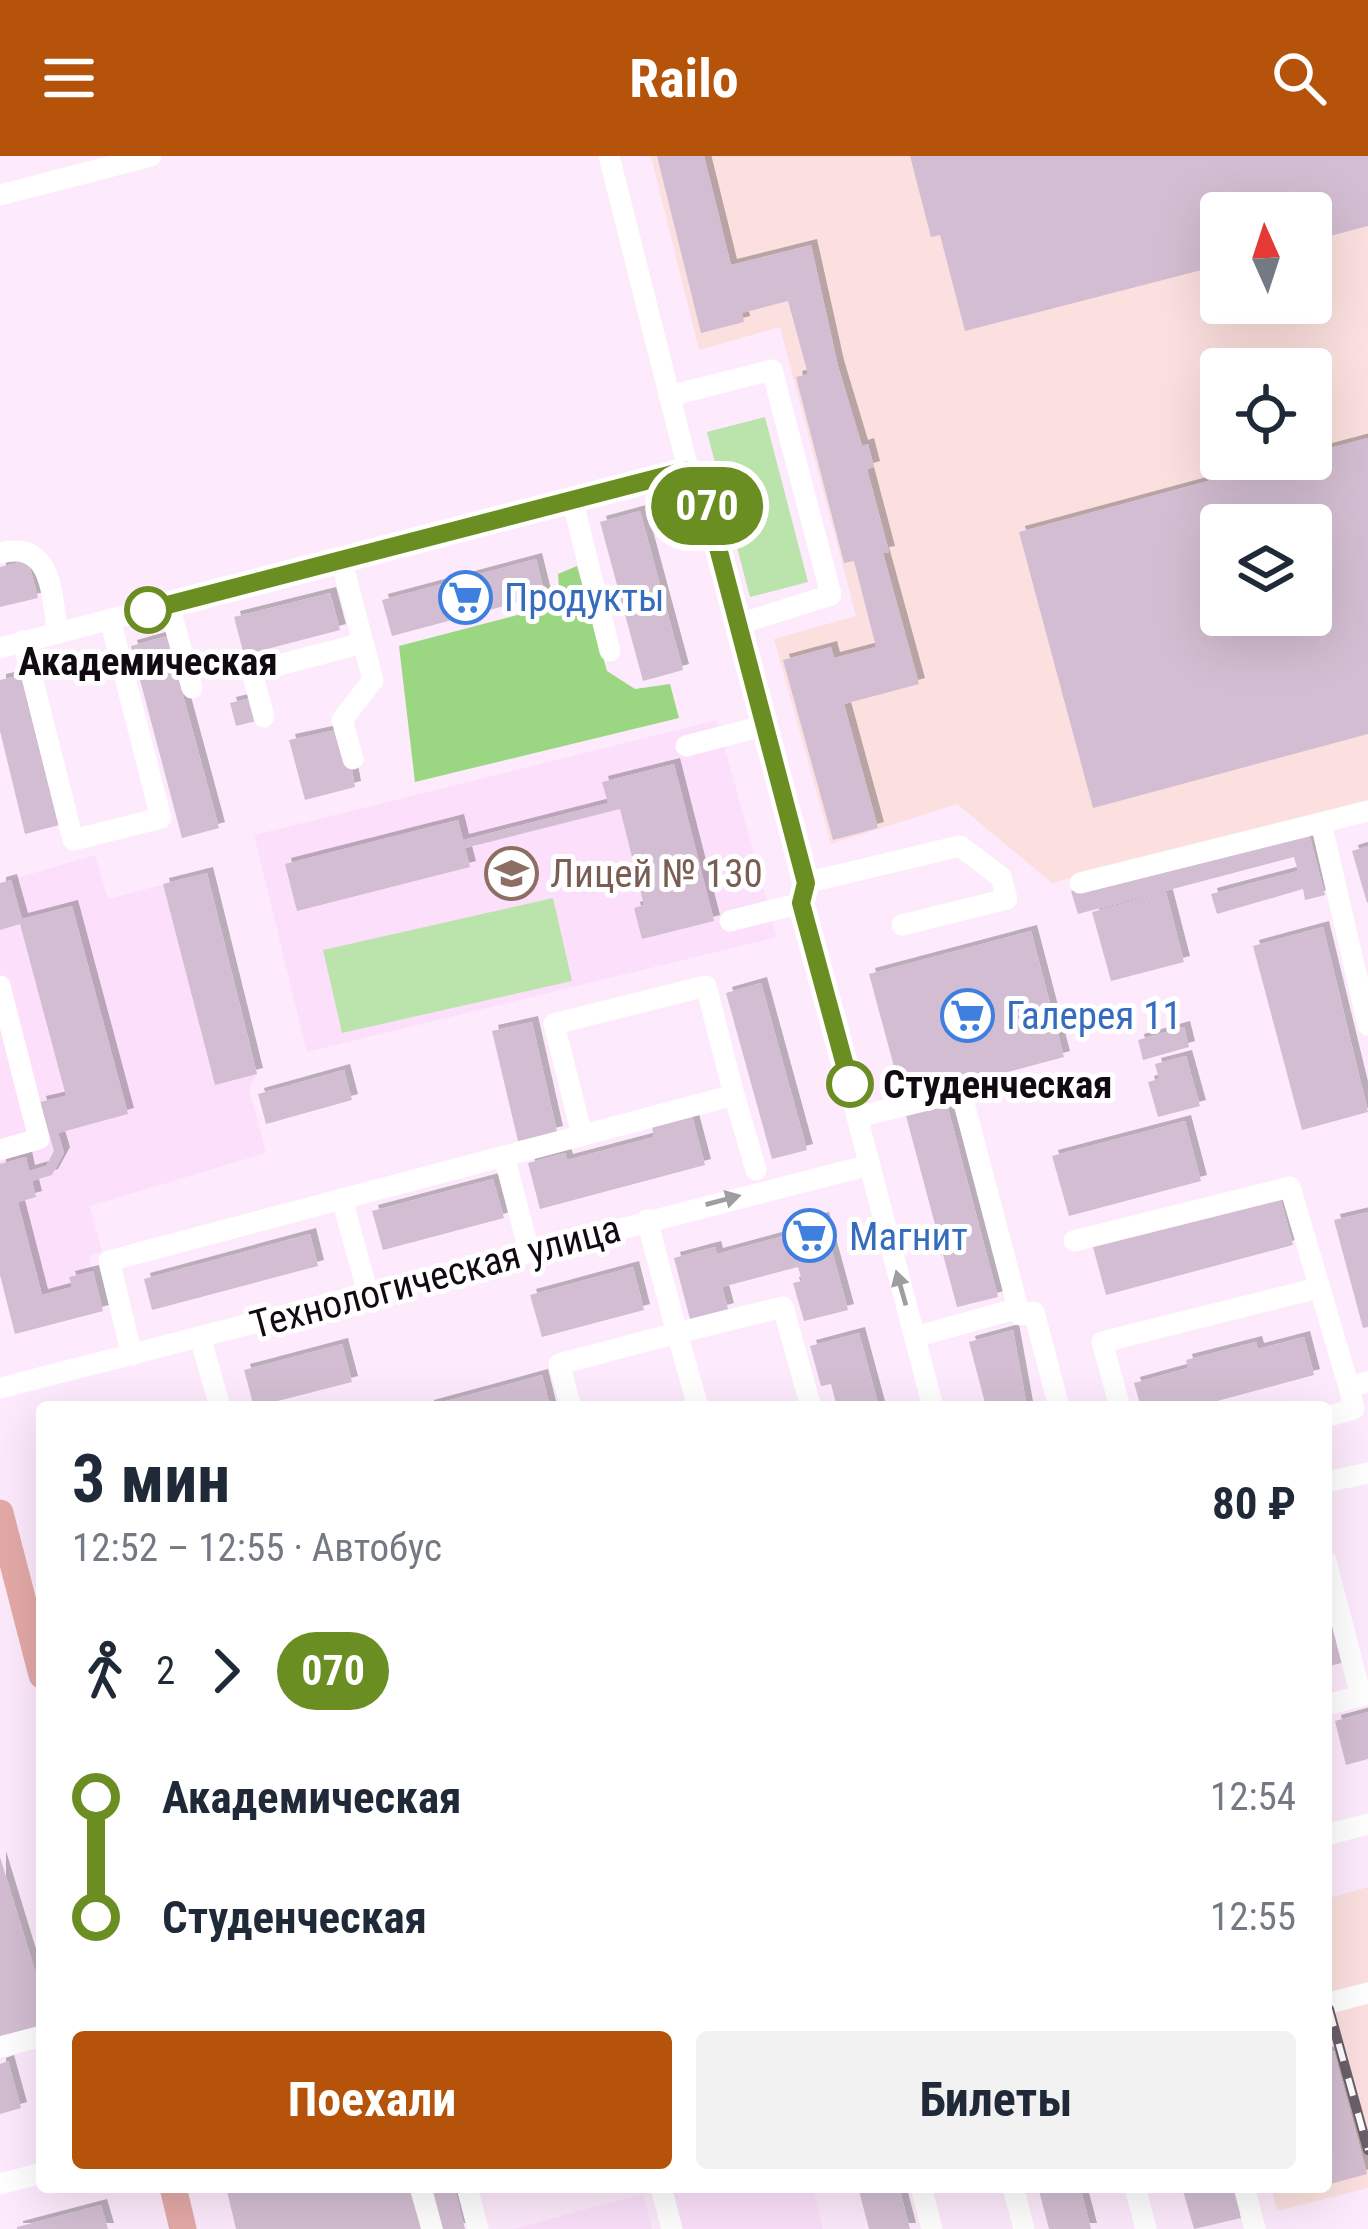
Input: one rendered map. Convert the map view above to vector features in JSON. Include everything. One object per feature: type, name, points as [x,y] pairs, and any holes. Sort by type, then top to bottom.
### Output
[{"type":"main road","points":[[1,1523],[36,1653]]},
{"type":"main road","points":[[174,2193],[183,2229]]},
{"type":"street","points":[[609,156],[688,470],[706,502],[931,1401]]},
{"type":"street","points":[[0,195],[141,162]]},
{"type":"street","points":[[669,396],[772,370],[831,595],[736,625]]},
{"type":"street","points":[[0,648],[688,470]]},
{"type":"street","points":[[572,498],[610,651]]},
{"type":"street","points":[[0,553],[20,548],[34,554],[49,581],[58,633]]},
{"type":"street","points":[[340,559],[373,680],[342,720],[353,760]]},
{"type":"street","points":[[169,604],[192,688]]},
{"type":"street","points":[[23,641],[73,840],[161,818],[110,619]]},
{"type":"street","points":[[264,717],[252,672],[362,643]]},
{"type":"street","points":[[686,746],[763,726]]},
{"type":"street","points":[[1080,883],[1368,811]]},
{"type":"street","points":[[1321,823],[1358,938],[1368,1025]]},
{"type":"street","points":[[730,921],[803,893],[960,846],[1001,877],[1007,899],[902,925]]},
{"type":"street","points":[[0,986],[39,1139],[0,1150]]},
{"type":"street","points":[[582,1135],[554,1024],[706,986],[756,1170]]},
{"type":"street","points":[[857,1117],[961,1092],[1020,1316],[1034,1312],[1057,1401]]},
{"type":"street","points":[[132,1355],[109,1262],[734,1095]]},
{"type":"street","points":[[504,1156],[529,1251]]},
{"type":"street","name":"Технологическая улица","points":[[0,1388],[870,1165]]},
{"type":"street","points":[[1074,1241],[1290,1187],[1318,1288],[1359,1385],[1354,1409],[1332,1415]]},
{"type":"street","points":[[342,1199],[368,1294]]},
{"type":"street","points":[[647,1220],[696,1401]]},
{"type":"street","points":[[1118,1401],[1102,1342],[1318,1288]]},
{"type":"street","points":[[569,1401],[560,1364],[783,1307],[809,1401]]},
{"type":"street","points":[[915,1337],[1018,1308]]},
{"type":"street","points":[[200,1337],[218,1401]]},
{"type":"street","points":[[1332,1481],[1368,1473]]},
{"type":"street","points":[[1332,1582],[1364,1695],[1332,1703]]},
{"type":"street","points":[[1332,1833],[1368,1824]]},
{"type":"street","points":[[1332,2003],[1368,1994]]},
{"type":"street","points":[[0,2047],[36,2038]]},
{"type":"street","points":[[0,2184],[36,2175]]},
{"type":"street","points":[[422,2193],[431,2229]]},
{"type":"street","points":[[469,2193],[478,2229]]},
{"type":"street","points":[[663,2193],[672,2229]]},
{"type":"street","points":[[923,2193],[932,2229]]},
{"type":"street","points":[[1015,2193],[1024,2229]]},
{"type":"street","points":[[1137,2193],[1146,2229]]},
{"type":"street","points":[[1246,2193],[1255,2229]]},
{"type":"shaded area","points":[[651,156],[1368,156],[1368,802],[1052,883],[957,804],[831,844],[774,639],[856,616],[780,327],[699,350]]},
{"type":"shaded area","name":"Лицей № 130","points":[[717,720],[777,937],[307,1052],[254,835]]},
{"type":"shaded area","points":[[95,855],[108,899],[207,873],[257,1074],[249,1088],[266,1153],[90,1206],[102,1252],[89,1256],[103,1311],[15,1334],[0,1275],[0,883]]},
{"type":"shaded area","points":[[1368,1887],[1368,2188],[1277,2211],[1272,2193],[1332,2193],[1332,1897]]},
{"type":"shaded area","points":[[671,2193],[814,2193],[823,2229],[681,2229]]},
{"type":"shaded area","points":[[643,2194],[652,2229],[513,2229]]},
{"type":"green space","points":[[765,417],[808,582],[750,597],[707,432]]},
{"type":"green space","points":[[577,566],[607,671],[635,689],[670,684],[679,718],[415,782],[399,646],[560,604],[558,574]]},
{"type":"green space","points":[[553,898],[572,981],[342,1033],[323,950]]},
{"type":"building","points":[[657,156],[704,156],[731,265],[811,245],[838,366],[862,446],[868,444],[874,467],[867,469],[889,552],[883,553],[919,684],[844,704],[878,828],[833,840],[783,660],[831,647],[834,658],[876,647],[854,561],[844,563],[796,377],[808,374],[788,301],[742,313],[744,322],[701,333]]},
{"type":"building","points":[[910,156],[1368,156],[1368,226],[1332,235],[1332,192],[1200,192],[1200,270],[965,331],[940,235],[931,237]]},
{"type":"building","points":[[1368,438],[1368,734],[1093,808],[1019,532],[1212,480],[1332,480],[1332,447]]},
{"type":"building","points":[[640,511],[683,670],[643,681],[600,522]]},
{"type":"building","points":[[536,559],[545,595],[392,636],[382,600]]},
{"type":"building","points":[[28,560],[38,598],[0,607],[0,567]]},
{"type":"building","points":[[330,593],[340,630],[244,655],[234,617]]},
{"type":"building","points":[[167,636],[219,828],[182,838],[131,646]]},
{"type":"building","points":[[22,675],[59,825],[25,834],[0,731],[0,680]]},
{"type":"building","points":[[251,698],[256,721],[236,726],[230,703]]},
{"type":"building","points":[[336,730],[347,743],[355,787],[305,800],[289,740]]},
{"type":"building","points":[[674,764],[714,921],[642,939],[634,908],[644,905],[620,809],[465,848],[470,867],[297,911],[285,864],[458,820],[463,840],[608,803],[602,782]]},
{"type":"building","points":[[1308,830],[1325,895],[1305,900],[1303,889],[1217,914],[1211,894],[1298,871],[1294,857],[1078,914],[1071,891]]},
{"type":"building","points":[[1368,846],[1368,902],[1367,903],[1352,851]]},
{"type":"building","points":[[207,873],[257,1074],[215,1085],[163,884]]},
{"type":"building","points":[[11,880],[22,919],[72,906],[128,1114],[58,1133],[64,1153],[52,1175],[32,1181],[36,1197],[18,1202],[42,1295],[72,1287],[69,1277],[93,1271],[103,1311],[15,1334],[0,1275],[0,1164],[26,1157],[29,1171],[46,1166],[54,1151],[40,1102],[66,1096],[20,924],[0,930],[0,883]]},
{"type":"building","points":[[1166,892],[1184,962],[1111,981],[1092,912]]},
{"type":"building","points":[[1323,927],[1368,1112],[1302,1130],[1253,946]]},
{"type":"building","name":"Галерея 11","points":[[1031,931],[1064,1057],[903,1100],[869,974]]},
{"type":"building","points":[[761,983],[807,1150],[772,1159],[726,993]]},
{"type":"building","points":[[532,1022],[557,1132],[518,1141],[492,1031]]},
{"type":"building","points":[[1184,1027],[1189,1047],[1143,1060],[1138,1040]]},
{"type":"building","points":[[1186,1056],[1200,1106],[1158,1117],[1148,1082],[1159,1079],[1155,1064]]},
{"type":"building","points":[[344,1070],[352,1100],[266,1124],[258,1094]]},
{"type":"building","points":[[946,1101],[998,1297],[957,1307],[905,1112]]},
{"type":"building","points":[[692,1116],[705,1165],[540,1209],[528,1163],[565,1153],[567,1160],[654,1137],[652,1127]]},
{"type":"building","points":[[1185,1121],[1201,1181],[1069,1216],[1052,1156]]},
{"type":"building","points":[[493,1179],[504,1218],[383,1250],[372,1211]]},
{"type":"building","points":[[1280,1197],[1293,1245],[1106,1295],[1093,1247]]},
{"type":"building","points":[[1368,1212],[1368,1327],[1363,1328],[1334,1220]]},
{"type":"building","points":[[823,1218],[848,1310],[804,1321],[793,1283],[802,1281],[798,1267],[722,1287],[728,1309],[690,1319],[674,1258],[715,1247],[717,1254],[787,1235],[785,1228]]},
{"type":"building","points":[[310,1234],[318,1266],[152,1310],[144,1279]]},
{"type":"building","points":[[633,1267],[644,1310],[542,1337],[530,1295]]},
{"type":"building","points":[[1013,1330],[1026,1401],[984,1401],[969,1342]]},
{"type":"building","points":[[859,1333],[877,1401],[835,1401],[831,1384],[821,1386],[810,1346]]},
{"type":"building","points":[[1304,1337],[1314,1375],[1217,1401],[1139,1401],[1134,1383],[1188,1368],[1186,1360],[1256,1342],[1258,1349]]},
{"type":"building","points":[[342,1344],[352,1382],[278,1401],[252,1401],[244,1370]]},
{"type":"building","points":[[542,1375],[548,1401],[446,1401]]},
{"type":"building","points":[[1332,1616],[1345,1662],[1332,1665]]},
{"type":"building","points":[[1368,1712],[1368,1759],[1346,1765],[1335,1721]]},
{"type":"building","points":[[0,1857],[36,1974],[36,2027],[0,2036]]},
{"type":"building","points":[[1332,2052],[1367,2174],[1332,2183]]},
{"type":"building","points":[[8,2061],[21,2108],[0,2114],[0,2064]]},
{"type":"building","points":[[227,2193],[412,2193],[421,2229],[236,2229]]},
{"type":"building","points":[[434,2193],[456,2193],[465,2229],[443,2229]]},
{"type":"building","points":[[860,2193],[901,2193],[910,2229],[869,2229]]},
{"type":"building","points":[[1040,2193],[1082,2193],[1091,2229],[1049,2229]]},
{"type":"building","points":[[1184,2193],[1234,2193],[1241,2218],[1194,2229]]},
{"type":"building","points":[[101,2205],[108,2229],[17,2229],[17,2227]]},
{"type":"railway","points":[[1332,2020],[1368,2150]]},
{"type":"bus line","name":"070","points":[[148,610],[688,470],[706,502],[806,883],[801,903],[850,1084]]},
{"type":"place","name":"Продукты","points":[[465,597]]},
{"type":"place","name":"Академическая","points":[[148,610]]},
{"type":"place","name":"Лицей № 130","points":[[511,873]]},
{"type":"place","name":"Галерея 11","points":[[967,1015]]},
{"type":"place","name":"Студенческая","points":[[850,1084]]},
{"type":"place","name":"Магнит","points":[[810,1236]]}]
